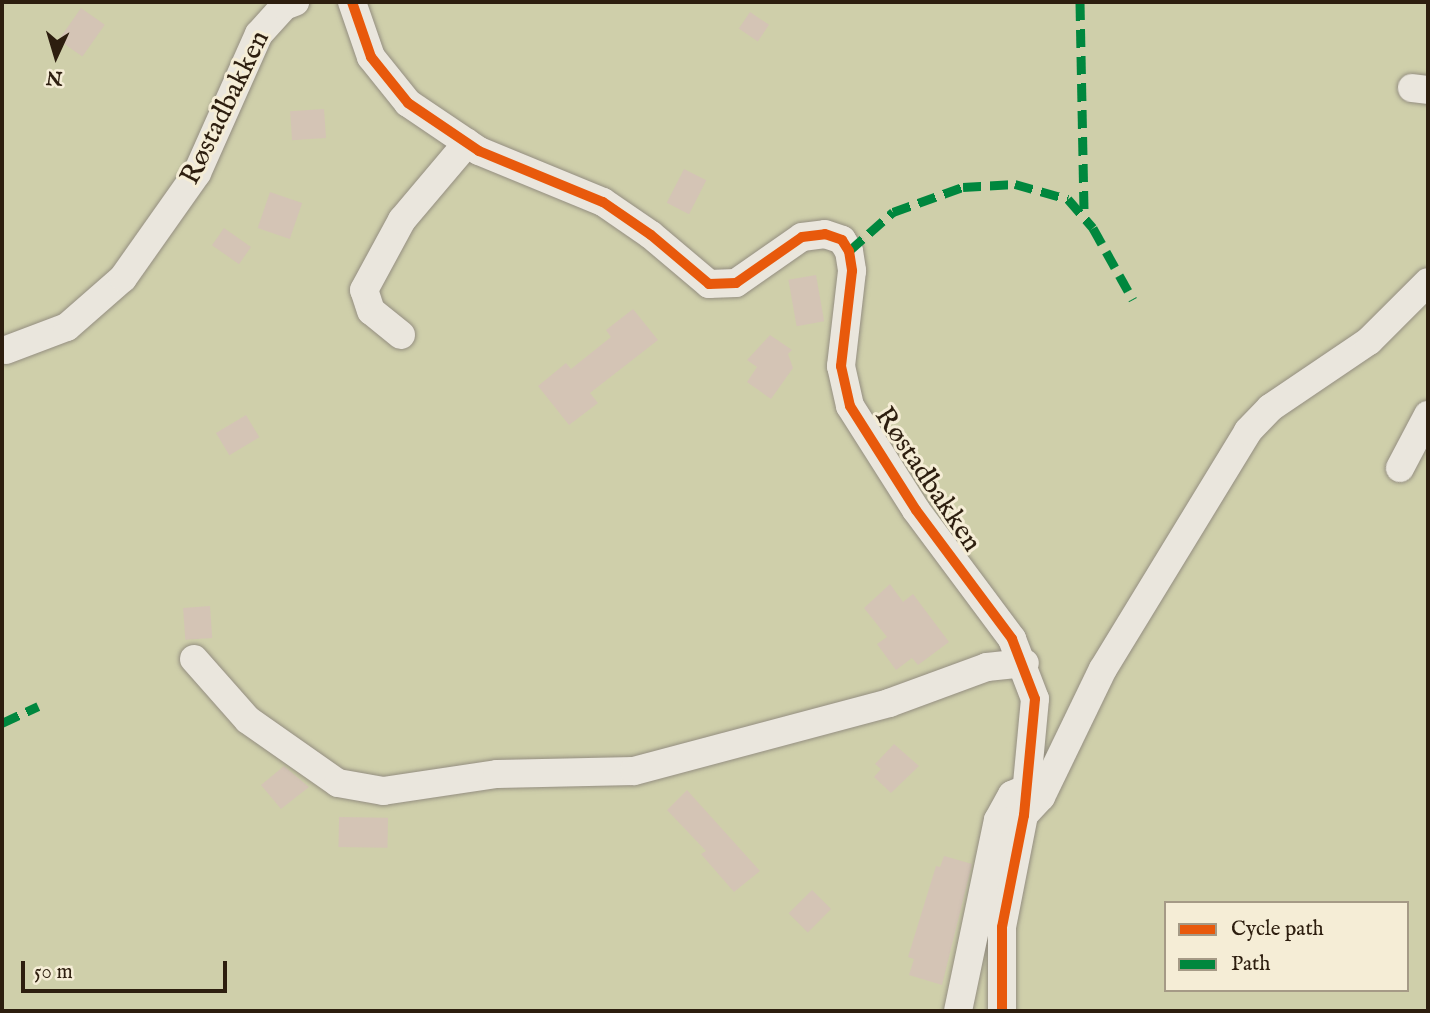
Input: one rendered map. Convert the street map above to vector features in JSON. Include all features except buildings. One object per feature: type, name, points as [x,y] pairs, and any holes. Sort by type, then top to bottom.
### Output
[{"type":"street","name":"Røstadbakken","points":[[6,350],[67,327],[123,278],[197,173],[259,34],[284,6],[295,2]]},
{"type":"street","name":"Røstadbakken","points":[[352,2],[364,43],[379,69],[408,103],[467,143],[603,202],[709,284],[736,283],[802,237],[825,234],[842,240],[852,271],[841,366],[850,406],[909,500],[1000,622],[1025,663],[1036,715],[1025,802],[1002,927],[1002,1011]]},
{"type":"street","points":[[401,335],[371,311],[364,290],[402,220],[467,143]]},
{"type":"street","name":"Røstadbakken","points":[[958,1011],[998,820],[1012,795],[1025,802],[1041,797],[1103,669],[1248,431],[1270,408],[1368,341],[1428,282]]},
{"type":"street","points":[[1400,468],[1428,415]]},
{"type":"street","points":[[194,659],[248,720],[338,783],[383,791],[497,774],[634,771],[890,703],[987,667],[1025,663]]},
{"type":"green space","points":[[2,2],[1428,2],[1428,1011],[2,1011]]},
{"type":"marked path","points":[[1080,2],[1084,216]]},
{"type":"marked path","points":[[849,251],[893,212],[963,187],[1015,184],[1068,199],[1093,228],[1133,300]]},
{"type":"marked path","points":[[2,723],[38,706]]},
{"type":"cycle path","points":[[352,2],[371,57],[408,103],[479,151],[603,202],[651,235],[709,284],[736,283],[802,237],[825,234],[842,240],[849,251],[852,271],[841,366],[850,406],[916,510],[1012,639],[1035,699],[1024,815],[1002,927],[1002,1011]]}]
